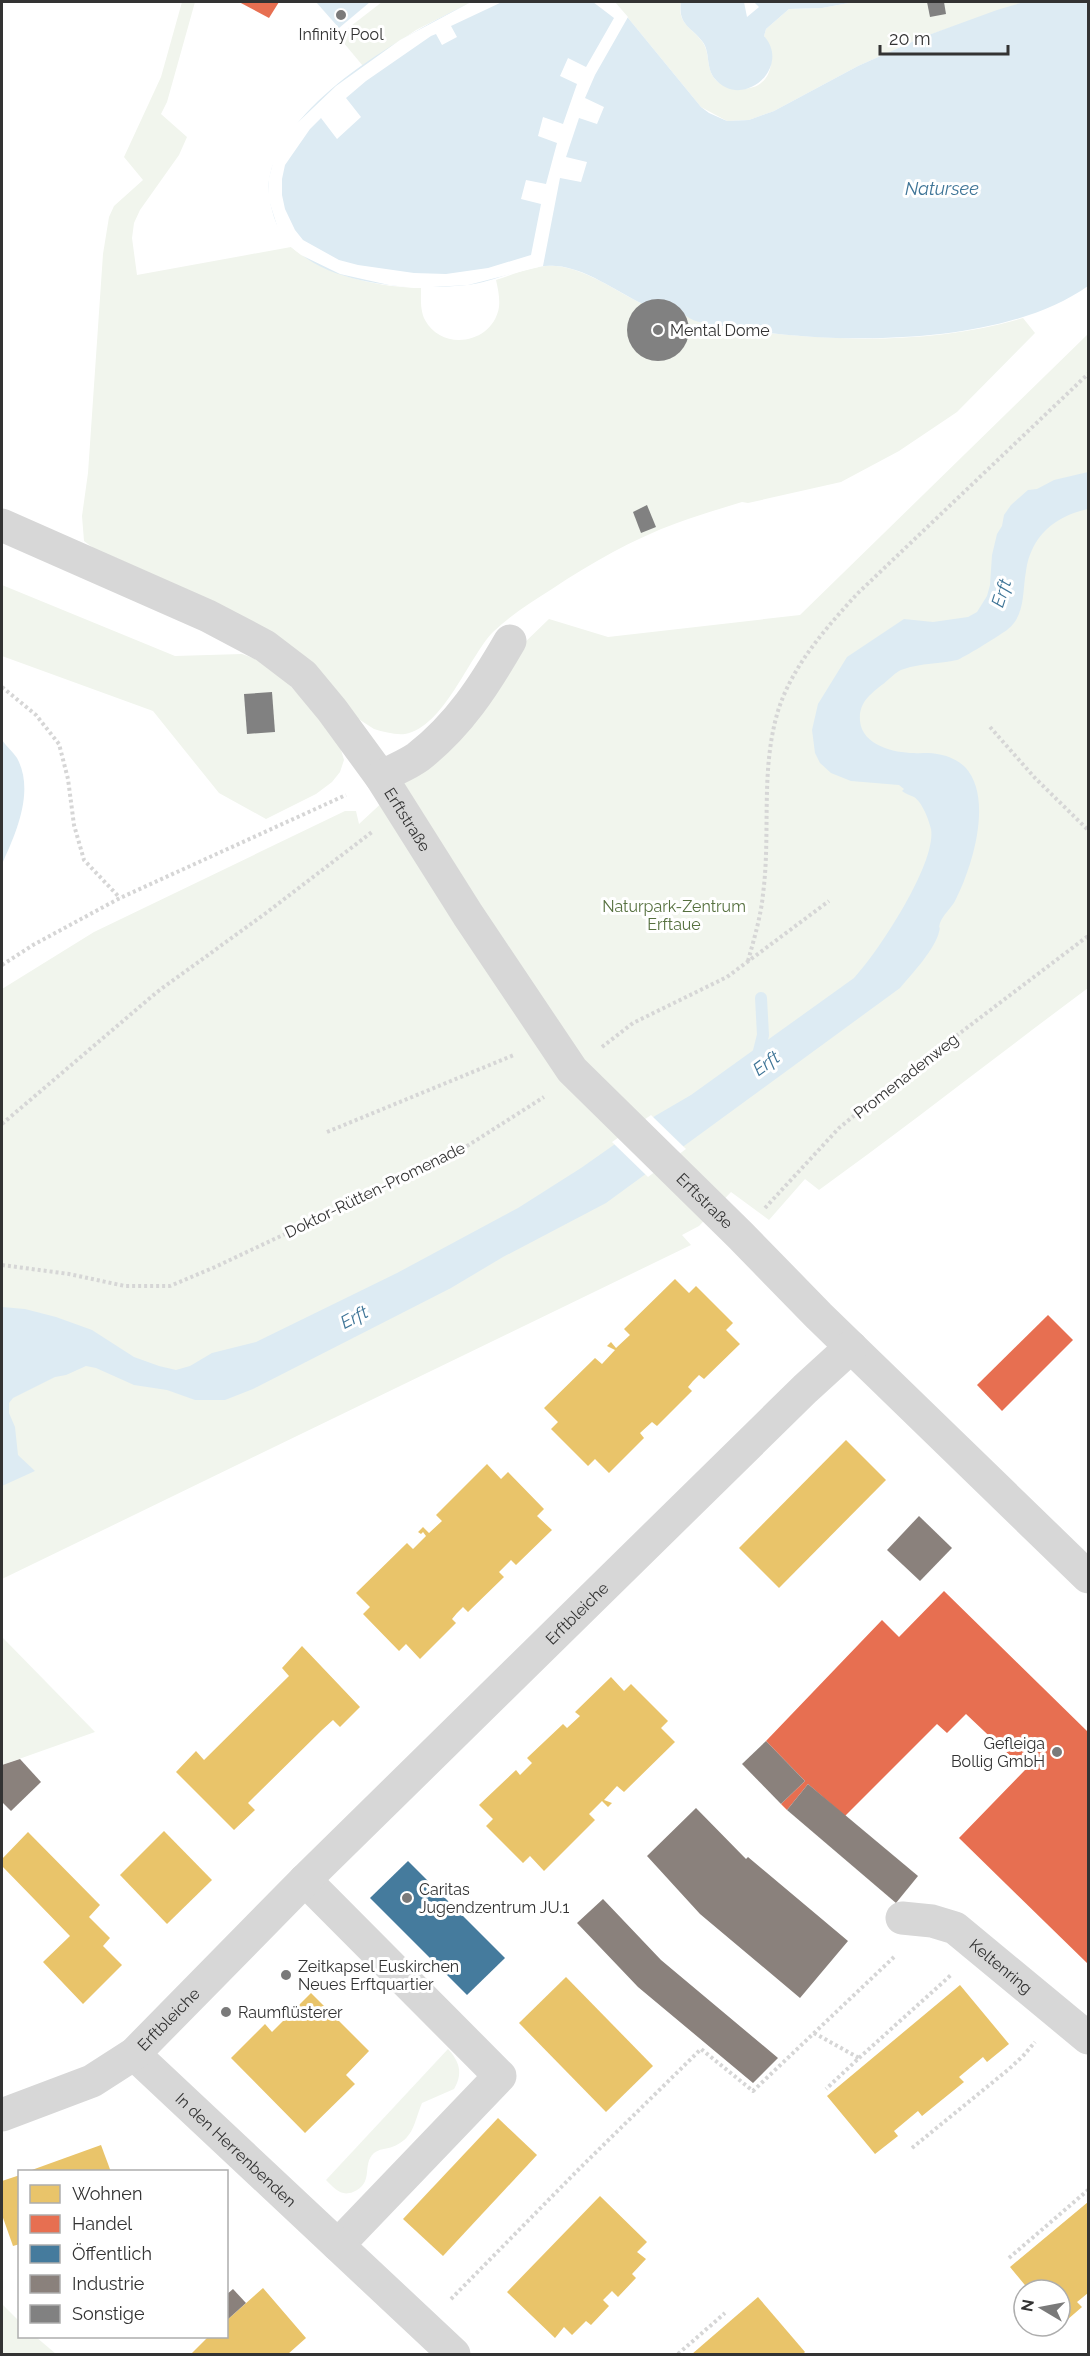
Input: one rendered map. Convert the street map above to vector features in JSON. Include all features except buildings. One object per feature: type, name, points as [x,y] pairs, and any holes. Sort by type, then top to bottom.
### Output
[{"type":"street","name":"Erftstraße","points":[[2,525],[208,616],[265,646],[303,675],[381,777],[549,1036],[581,1078],[851,1347],[1089,1577]]},
{"type":"street","name":"Erftstraße","points":[[381,777],[416,758],[451,726],[478,695],[510,641]]},
{"type":"street","name":"Erftbleiche","points":[[2,2115],[92,2081],[134,2054],[304,1880],[804,1389],[851,1347]]},
{"type":"street","points":[[304,1880],[500,2076],[338,2245]]},
{"type":"street","name":"Keltenring","points":[[917,1919],[955,1928],[1089,2038]]},
{"type":"street","name":"In den Herrenbenden","points":[[134,2054],[454,2355]]},
{"type":"path","points":[[748,961],[764,893],[769,755],[779,710],[806,656],[829,625],[857,594],[1089,374]]},
{"type":"path","points":[[2,687],[36,715],[59,744],[68,779],[74,825],[84,860],[120,898]]},
{"type":"path","points":[[990,727],[1035,778],[1089,830]]},
{"type":"path","points":[[2,965],[33,945],[120,898],[343,797],[381,777]]},
{"type":"path","points":[[2,1124],[157,992],[304,885],[400,808]]},
{"type":"path","name":"Doktor-Rütten-Promenade","points":[[2,1265],[69,1274],[125,1286],[151,1288],[170,1286],[215,1267],[453,1155],[542,1098],[581,1078],[633,1023],[727,977],[829,901]]},
{"type":"path","name":"Promenadenweg","points":[[740,1235],[839,1128],[902,1077],[1089,936]]},
{"type":"path","points":[[327,1132],[516,1054],[549,1036]]},
{"type":"path","points":[[426,2328],[463,2286],[701,2049],[753,2091],[814,2033],[917,1919]]},
{"type":"path","points":[[826,2089],[981,1948]]},
{"type":"path","points":[[912,2148],[1023,2056],[1058,2013]]},
{"type":"path","points":[[814,2033],[859,2058]]},
{"type":"path","points":[[1009,2258],[1089,2190]]},
{"type":"path","points":[[678,2355],[725,2313]]},
{"type":"green space","points":[[182,2],[195,2],[167,102],[161,114],[187,137],[179,155],[140,210],[134,223],[132,238],[137,275],[291,247],[320,266],[353,278],[387,285],[421,288],[425,320],[443,337],[454,340],[477,336],[495,319],[499,307],[496,280],[541,266],[556,266],[579,271],[643,304],[660,300],[673,305],[700,322],[736,329],[807,337],[918,337],[989,327],[1023,318],[1035,333],[957,412],[899,451],[841,482],[748,503],[742,502],[693,517],[644,536],[613,552],[529,604],[493,632],[443,706],[419,729],[401,734],[374,729],[84,541],[82,516],[88,473],[103,254],[109,217],[114,206],[143,180],[124,157],[161,77]]},
{"type":"green space","points":[[382,2],[471,2],[416,30],[363,66],[338,36]]},
{"type":"green space","points":[[615,2],[681,2],[683,20],[704,45],[714,77],[718,82],[727,86],[747,89],[764,81],[768,74],[771,56],[764,36],[766,29],[789,9],[822,8],[854,2],[1024,2],[923,37],[858,66],[774,111],[749,120],[727,121],[701,107]]},
{"type":"green space","name":"Naturpark-Zentrum Erftaue","points":[[1088,334],[1088,988],[819,1190],[805,1179],[769,1220],[731,1192],[699,1226],[682,1235],[691,1245],[2,1579],[2,989],[94,932],[345,811],[356,811],[359,824],[457,733],[521,646],[549,619],[608,637],[800,615]]},
{"type":"green space","points":[[2,585],[175,656],[242,654],[258,660],[283,678],[321,719],[339,743],[344,760],[340,772],[332,782],[316,794],[266,819],[219,793],[153,711],[2,656]]},
{"type":"green space","points":[[2,1637],[95,1732],[2,1765]]},
{"type":"green space","points":[[448,2049],[459,2068],[459,2078],[454,2089],[422,2103],[409,2135],[399,2144],[374,2153],[368,2163],[364,2184],[360,2188],[349,2193],[341,2193],[335,2189],[326,2180]]},
{"type":"green space","points":[[2,2304],[18,2320],[18,2338],[37,2338],[56,2354],[2,2354]]},
{"type":"water","name":"Infinity Pool","points":[[316,2],[370,2],[339,28]]},
{"type":"water","name":"Natursee","points":[[471,2],[615,2],[701,107],[727,121],[749,120],[774,111],[858,66],[923,37],[997,10],[1024,2],[1088,2],[1088,286],[1051,307],[1008,322],[960,331],[911,337],[810,337],[698,322],[685,316],[676,306],[667,301],[653,300],[643,304],[589,275],[556,266],[534,267],[478,283],[442,287],[383,284],[325,269],[301,254],[283,235],[272,210],[270,175],[281,147],[300,120],[353,72],[414,32]]},
{"type":"water","points":[[681,2],[744,2],[747,17],[759,7],[754,2],[854,2],[822,8],[789,9],[766,29],[764,36],[771,48],[772,60],[768,72],[750,88],[738,90],[726,88],[715,79],[710,70],[705,45],[681,16]]},
{"type":"water","name":"Erft","points":[[1088,472],[1088,509],[1055,522],[1039,538],[1029,559],[1020,612],[1011,626],[988,643],[957,660],[910,667],[899,671],[869,696],[862,707],[860,721],[862,729],[873,742],[897,751],[934,753],[955,760],[965,767],[974,780],[978,796],[977,833],[962,887],[941,920],[933,946],[900,988],[606,1203],[503,1257],[451,1288],[253,1389],[225,1400],[195,1400],[167,1390],[134,1385],[96,1368],[86,1366],[55,1377],[13,1398],[9,1403],[9,1413],[15,1427],[18,1455],[35,1471],[2,1486],[2,1307],[25,1309],[92,1330],[134,1357],[176,1370],[190,1366],[212,1353],[256,1342],[397,1273],[518,1208],[581,1168],[655,1116],[691,1095],[854,978],[877,949],[915,885],[925,863],[931,829],[920,803],[902,791],[904,789],[899,785],[851,781],[831,773],[820,763],[815,753],[812,730],[818,704],[847,657],[904,619],[933,622],[968,617],[977,612],[987,596],[997,534],[1002,526],[1004,515],[1011,505],[1028,490],[1037,489],[1054,480]]},
{"type":"water","points":[[2,740],[17,758],[22,771],[24,798],[18,826],[2,864]]},
{"type":"pier","points":[[471,2],[502,2],[451,26],[457,37],[442,45],[436,34],[431,36],[366,81],[346,98],[361,117],[337,139],[321,118],[310,129],[285,165],[282,195],[285,209],[295,230],[303,240],[339,260],[358,265],[414,273],[446,274],[488,268],[531,255],[541,204],[521,199],[526,180],[546,184],[557,143],[538,136],[543,117],[563,124],[577,84],[560,76],[568,58],[586,67],[614,18],[593,2],[615,2],[628,17],[595,75],[585,98],[604,107],[597,124],[579,118],[566,157],[587,162],[581,182],[560,178],[543,266],[468,285],[415,288],[389,285],[340,274],[301,255],[279,232],[268,197],[273,163],[291,129],[336,86],[400,40]]},
{"type":"pier","points":[[651,1115],[686,1149],[648,1177],[612,1142]]},
{"type":"waterway","name":"Erft","points":[[757,1059],[763,1035],[761,998]]},
{"type":"place","name":"Infinity Pool","points":[[341,15]]},
{"type":"place","name":"Mental Dome","points":[[658,330]]},
{"type":"place","name":"Gefleiga Bollig GmbH","points":[[1057,1752]]},
{"type":"place","name":"Caritas Jugendzentrum JU.1","points":[[407,1898]]},
{"type":"place","name":"Zeitkapsel Euskirchen Neues Erftquartier","points":[[286,1975]]},
{"type":"place","name":"Raumflüsterer","points":[[226,2012]]}]
